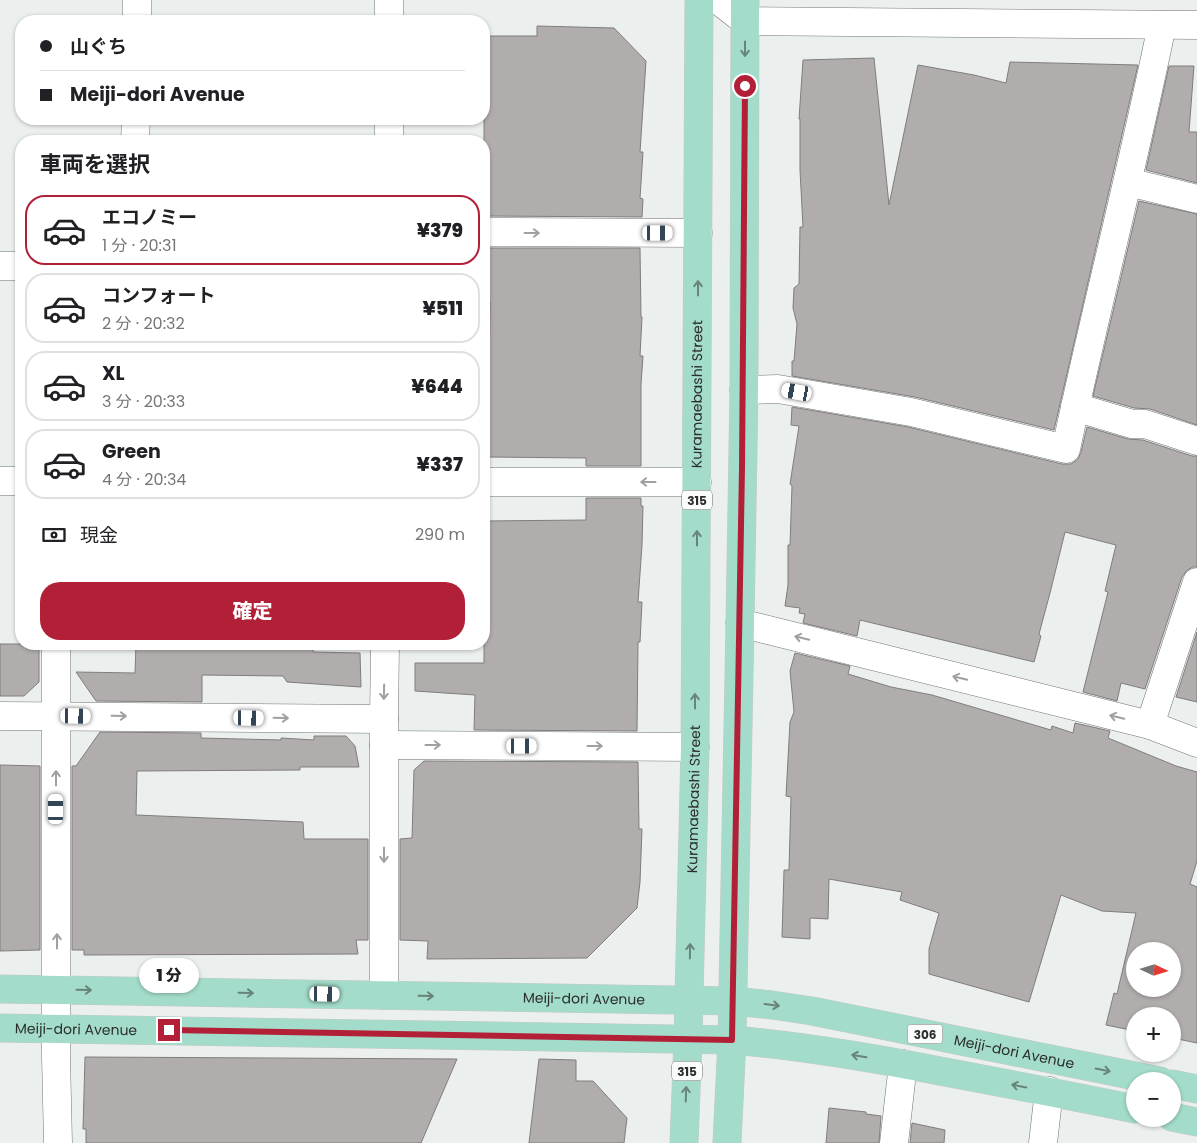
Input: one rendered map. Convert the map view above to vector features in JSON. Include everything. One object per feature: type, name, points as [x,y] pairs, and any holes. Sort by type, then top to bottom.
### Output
[{"type":"main road","name":"Kuramaebashi Street","points":[[688,1000],[695,747],[699,0]]},
{"type":"main road","points":[[727,1143],[733,1001],[744,390],[745,10]]},
{"type":"main road","name":"Meiji-dori Avenue","points":[[0,989],[733,1001],[772,1004],[812,1011],[1126,1074]]},
{"type":"main road","name":"315","points":[[684,1143],[688,1000]]},
{"type":"main road","name":"Meiji-dori Avenue","points":[[0,1028],[732,1040],[809,1048],[903,1064],[1126,1107]]},
{"type":"main road","points":[[1181,1085],[1197,1088]]},
{"type":"main road","points":[[1181,1119],[1197,1122]]},
{"type":"street","points":[[137,0],[137,15]]},
{"type":"street","points":[[389,0],[389,15]]},
{"type":"street","points":[[718,0],[745,10],[1197,25]]},
{"type":"street","points":[[744,390],[778,389],[911,412],[1066,449],[1128,182],[1162,24]]},
{"type":"street","points":[[1128,182],[1197,199]]},
{"type":"street","points":[[490,232],[698,233]]},
{"type":"street","points":[[0,266],[15,266]]},
{"type":"street","points":[[1075,407],[1132,424],[1145,424],[1197,441]]},
{"type":"street","points":[[0,481],[15,481]]},
{"type":"street","points":[[490,482],[697,482]]},
{"type":"street","points":[[1150,725],[1197,582]]},
{"type":"street","points":[[740,623],[1150,725],[1197,743]]},
{"type":"street","points":[[56,650],[56,1056],[58,1143]]},
{"type":"street","points":[[384,995],[385,650]]},
{"type":"street","points":[[0,716],[56,716],[695,747]]},
{"type":"street","points":[[894,1143],[903,1064]]},
{"type":"street","points":[[1043,1143],[1049,1091]]},
{"type":"building","points":[[537,26],[614,28],[646,61],[640,152],[643,152],[640,198],[643,199],[642,217],[490,216],[490,135],[484,135],[484,125],[490,125],[490,36],[537,36]]},
{"type":"building","points":[[874,58],[889,205],[918,65],[1006,83],[1010,62],[1138,65],[1054,430],[915,397],[792,376],[797,324],[793,308],[794,288],[799,284],[800,227],[803,227],[799,119],[803,60]]},
{"type":"building","points":[[1169,66],[1194,66],[1189,132],[1197,132],[1197,183],[1146,170]]},
{"type":"building","points":[[1139,201],[1197,214],[1197,425],[1150,409],[1134,408],[1093,396]]},
{"type":"building","points":[[490,248],[640,248],[642,317],[640,356],[643,356],[641,466],[586,466],[586,458],[490,457]]},
{"type":"building","points":[[792,407],[908,427],[1062,464],[1071,464],[1078,459],[1087,427],[1128,439],[1143,440],[1197,456],[1197,567],[1187,570],[1182,577],[1145,689],[1121,683],[1117,701],[1083,692],[1108,592],[1105,591],[1116,545],[1065,532],[1039,634],[1041,636],[1034,662],[860,620],[857,636],[803,623],[805,614],[799,613],[800,608],[785,606],[788,585],[788,545],[790,545],[792,486],[790,484],[799,426],[791,425]]},
{"type":"building","points":[[586,498],[641,498],[641,506],[643,506],[642,545],[638,602],[642,602],[640,642],[638,642],[637,731],[474,730],[475,695],[415,691],[415,663],[484,663],[484,650],[490,650],[490,521],[586,520]]},
{"type":"building","points":[[1197,632],[1197,702],[1176,697]]},
{"type":"building","points":[[0,644],[15,644],[15,650],[39,650],[39,682],[24,696],[0,696]]},
{"type":"building","points":[[136,650],[313,650],[313,652],[360,653],[361,687],[287,682],[283,676],[202,675],[202,702],[96,701],[76,672],[135,673]]},
{"type":"building","points":[[795,653],[850,666],[848,674],[891,687],[932,695],[1051,730],[1052,726],[1073,733],[1075,723],[1110,731],[1108,738],[1176,766],[1197,772],[1197,861],[1190,884],[1197,887],[1197,1043],[1181,1040],[1181,1007],[1126,1007],[1126,1029],[1106,1025],[1114,993],[1117,994],[1126,956],[1126,998],[1181,998],[1181,942],[1129,942],[1136,913],[1102,911],[1061,895],[1029,1002],[929,974],[929,949],[939,913],[900,900],[902,892],[829,879],[828,919],[810,918],[810,939],[782,937],[784,870],[789,870],[791,797],[786,796],[790,722],[794,712],[790,671]]},
{"type":"building","points":[[100,732],[201,733],[201,738],[281,740],[281,738],[314,740],[314,736],[346,736],[355,746],[359,767],[300,767],[300,770],[137,771],[136,815],[303,822],[304,839],[368,839],[368,940],[356,940],[358,954],[84,955],[84,950],[72,950],[72,766],[76,766]]},
{"type":"building","points":[[424,761],[638,762],[639,829],[642,829],[637,908],[587,958],[427,959],[428,941],[400,940],[400,839],[412,838],[414,770]]},
{"type":"building","points":[[0,765],[40,766],[40,950],[0,951]]},
{"type":"building","points":[[85,1057],[457,1059],[421,1143],[86,1143],[86,1129],[83,1129]]},
{"type":"building","points":[[539,1059],[576,1060],[576,1081],[593,1081],[627,1118],[624,1143],[529,1143]]},
{"type":"building","points":[[829,1108],[866,1112],[866,1114],[881,1116],[879,1143],[826,1143]]},
{"type":"building","points":[[912,1123],[945,1130],[944,1143],[910,1143]]},
{"type":"route","points":[[169,1030],[732,1040],[744,352],[745,86]]}]
